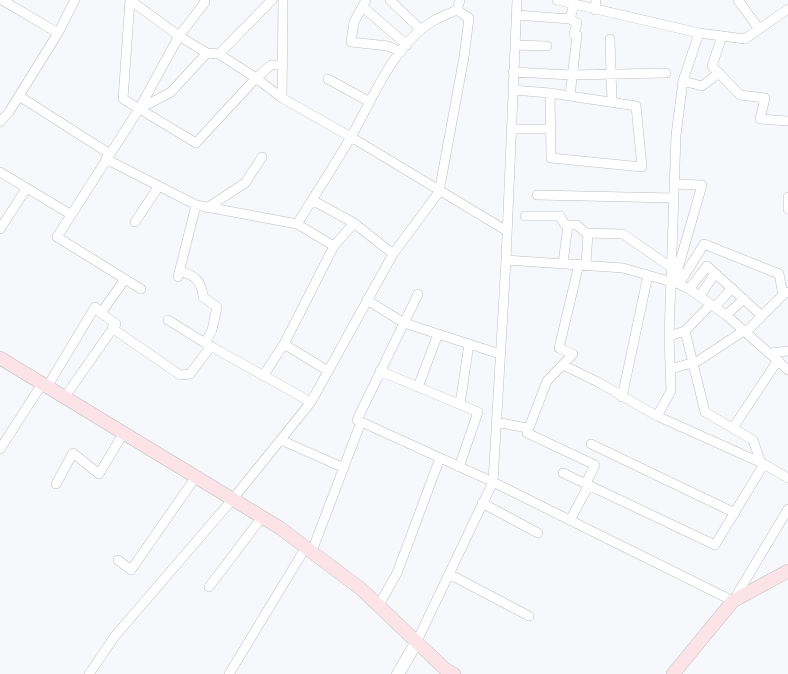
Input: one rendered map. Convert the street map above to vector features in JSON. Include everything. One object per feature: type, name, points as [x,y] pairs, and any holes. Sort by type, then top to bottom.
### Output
[{"type":"main road","points":[[0,358],[195,478],[262,517],[309,549],[379,605],[447,672]]},
{"type":"main road","points":[[673,674],[733,601],[788,571]]},
{"type":"street","points":[[2,0],[58,33]]},
{"type":"street","points":[[0,122],[9,112],[58,33],[75,0]]},
{"type":"street","points":[[130,0],[179,36],[207,53],[218,54],[256,78],[282,98],[351,137],[439,192],[507,231]]},
{"type":"street","points":[[130,0],[123,99],[196,143],[256,78],[271,65],[283,65]]},
{"type":"street","points":[[141,289],[57,237],[70,214],[139,109],[179,36],[205,2],[204,0]]},
{"type":"street","points":[[218,54],[272,0]]},
{"type":"street","points":[[282,98],[283,0]]},
{"type":"street","points":[[390,0],[421,30]]},
{"type":"street","points":[[296,224],[351,137],[384,74],[404,48],[421,30],[434,20],[457,10],[460,0]]},
{"type":"street","points":[[398,674],[416,642],[493,482],[506,260],[516,0]]},
{"type":"street","points":[[557,0],[698,33],[745,39],[788,9]]},
{"type":"street","points":[[595,10],[596,0]]},
{"type":"street","points":[[738,0],[759,29]]},
{"type":"street","points":[[365,4],[404,48],[351,42],[354,22],[365,4]]},
{"type":"street","points":[[570,19],[574,4]]},
{"type":"street","points":[[89,674],[115,636],[232,500],[311,402],[393,254],[439,192],[464,57],[469,18],[457,10]]},
{"type":"street","points":[[516,15],[570,19],[577,22],[574,34],[577,35],[570,96]]},
{"type":"street","points":[[675,283],[672,268],[676,135],[683,81],[698,33]]},
{"type":"street","points":[[722,36],[712,66],[740,95],[766,98],[760,119],[788,121]]},
{"type":"street","points":[[610,39],[612,102]]},
{"type":"street","points":[[514,45],[547,46]]},
{"type":"street","points":[[139,109],[172,92],[207,53]]},
{"type":"street","points":[[514,72],[572,75],[666,73]]},
{"type":"street","points":[[683,81],[702,86],[719,73]]},
{"type":"street","points":[[328,80],[370,102]]},
{"type":"street","points":[[513,90],[550,93],[636,106],[642,167],[551,158],[550,93]]},
{"type":"street","points":[[19,96],[108,156],[159,186],[196,205],[296,224],[334,246]]},
{"type":"street","points":[[511,129],[551,129]]},
{"type":"street","points":[[207,208],[246,183],[262,157]]},
{"type":"street","points":[[0,172],[26,189],[70,214]]},
{"type":"street","points":[[657,416],[671,391],[669,336],[675,283],[702,185],[674,184]]},
{"type":"street","points":[[135,222],[159,186]]},
{"type":"street","points":[[0,229],[26,189]]},
{"type":"street","points":[[538,196],[674,198]]},
{"type":"street","points":[[788,197],[788,209]]},
{"type":"street","points":[[312,200],[354,223],[393,254]]},
{"type":"street","points":[[112,328],[180,375],[190,374],[208,344],[217,307],[203,297],[202,288],[198,279],[185,273],[178,274],[196,205]]},
{"type":"street","points":[[525,216],[560,216],[565,226],[577,225],[588,233],[623,234],[672,268]]},
{"type":"street","points":[[264,376],[284,344],[334,246],[354,223]]},
{"type":"street","points":[[563,263],[568,225]]},
{"type":"street","points":[[527,434],[547,381],[573,354],[559,348],[583,265],[588,233]]},
{"type":"street","points":[[671,369],[693,362],[745,331],[785,293],[779,274],[704,244],[675,283]]},
{"type":"street","points":[[506,260],[623,268],[675,283],[689,289],[726,315],[771,353],[788,370]]},
{"type":"street","points":[[689,289],[707,266],[762,316]]},
{"type":"street","points":[[700,296],[715,273]]},
{"type":"street","points":[[622,397],[648,275]]},
{"type":"street","points":[[101,313],[125,279]]},
{"type":"street","points":[[669,336],[685,331],[732,288]]},
{"type":"street","points":[[418,294],[357,420],[493,482],[733,601],[788,509]]},
{"type":"street","points":[[726,315],[744,299]]},
{"type":"street","points":[[367,300],[404,323],[500,354]]},
{"type":"street","points":[[0,449],[44,386],[95,307],[116,324],[64,398]]},
{"type":"street","points":[[168,320],[311,402]]},
{"type":"street","points":[[563,473],[715,545],[735,513],[762,463],[753,440],[705,412],[685,331]]},
{"type":"street","points":[[418,387],[438,334]]},
{"type":"street","points":[[284,344],[328,371]]},
{"type":"street","points":[[460,404],[469,344]]},
{"type":"street","points":[[771,353],[788,351]]},
{"type":"street","points":[[733,428],[778,360]]},
{"type":"street","points":[[563,365],[598,382],[657,416],[762,463],[788,478]]},
{"type":"street","points":[[380,372],[478,412],[459,467]]},
{"type":"street","points":[[229,674],[309,549],[344,468],[361,422]]},
{"type":"street","points":[[496,422],[527,428],[527,434]]},
{"type":"street","points":[[56,484],[73,453],[100,474],[123,434]]},
{"type":"street","points":[[527,434],[596,465],[570,520]]},
{"type":"street","points":[[281,440],[344,468]]},
{"type":"street","points":[[591,444],[735,513]]},
{"type":"street","points":[[379,605],[397,573],[440,458]]},
{"type":"street","points":[[118,560],[131,570],[195,478]]},
{"type":"street","points":[[482,504],[538,533]]},
{"type":"street","points":[[209,587],[262,517]]},
{"type":"street","points":[[448,574],[528,616]]}]
